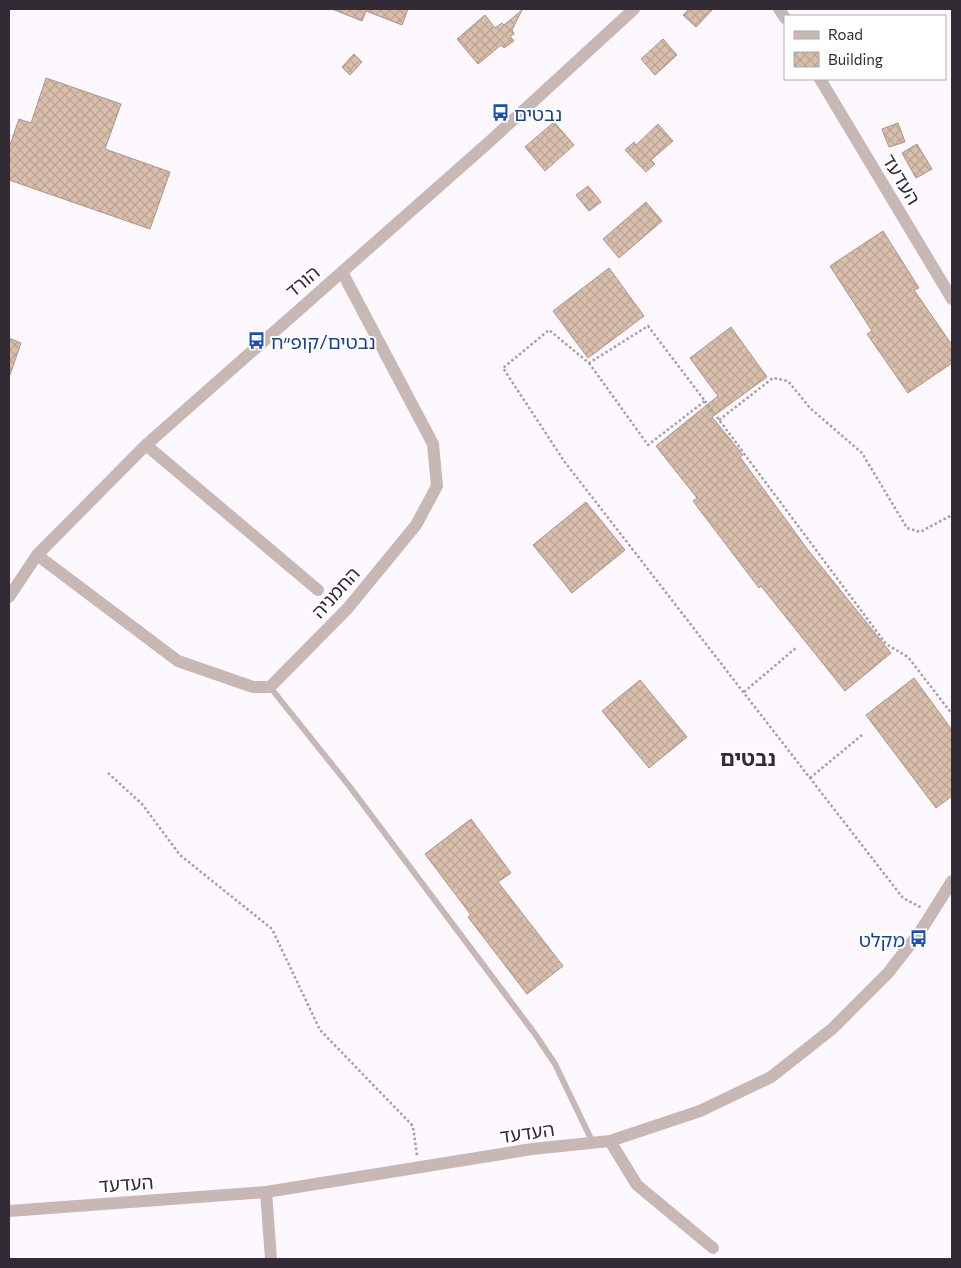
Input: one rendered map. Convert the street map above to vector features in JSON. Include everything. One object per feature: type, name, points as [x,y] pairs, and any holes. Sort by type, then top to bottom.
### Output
[{"type":"street","name":"הורד","points":[[9,597],[37,555],[146,445],[488,143],[634,9]]},
{"type":"street","name":"העדעד","points":[[821,80],[952,299]]},
{"type":"street","name":"החמניה","points":[[270,687],[348,608],[416,525],[438,486],[433,444],[342,272]]},
{"type":"street","points":[[146,445],[318,590]]},
{"type":"street","points":[[37,555],[178,660],[253,687],[270,687]]},
{"type":"street","name":"העדעד","points":[[9,1211],[266,1192],[532,1149],[610,1141],[700,1111],[771,1077],[832,1029],[881,980],[920,932],[952,881]]},
{"type":"street","points":[[610,1141],[637,1185],[713,1248]]},
{"type":"street","points":[[266,1192],[271,1259]]},
{"type":"lane","points":[[270,687],[350,788],[535,1034],[555,1064],[593,1143]]},
{"type":"path","points":[[589,363],[648,326],[886,644],[908,657],[952,714]]},
{"type":"path","points":[[705,401],[648,445],[589,363],[549,330],[503,368],[564,461],[903,898],[932,913]]},
{"type":"path","points":[[719,420],[772,378],[788,381],[810,408],[862,453],[907,528],[920,532],[952,515]]},
{"type":"path","points":[[744,692],[797,647]]},
{"type":"path","points":[[810,778],[862,735]]},
{"type":"path","points":[[108,773],[142,804],[180,855],[272,929],[320,1030],[413,1126],[419,1168]]},
{"type":"building","points":[[332,9],[408,9],[402,25],[366,11],[362,21]]},
{"type":"building","points":[[689,9],[713,9],[696,27],[683,15]]},
{"type":"building","points":[[522,10],[512,30],[514,34],[510,36],[514,41],[504,48],[501,45],[478,64],[457,39],[485,15],[495,28],[502,23],[504,25]]},
{"type":"building","points":[[663,39],[677,55],[655,75],[641,59]]},
{"type":"building","points":[[354,54],[362,62],[350,75],[342,67]]},
{"type":"building","points":[[46,78],[121,104],[105,149],[170,172],[150,229],[9,180],[9,148],[19,119],[31,123]]},
{"type":"building","points":[[554,122],[574,145],[545,171],[525,147]]},
{"type":"building","points":[[898,123],[905,142],[889,147],[882,129]]},
{"type":"building","points":[[658,124],[673,141],[651,160],[655,164],[646,172],[625,150],[634,142],[636,145]]},
{"type":"building","points":[[917,144],[932,169],[916,178],[902,153]]},
{"type":"building","points":[[588,186],[601,202],[589,211],[576,195]]},
{"type":"building","points":[[646,202],[662,221],[619,258],[603,239]]},
{"type":"building","points":[[883,231],[919,288],[914,290],[952,345],[952,363],[908,393],[867,334],[872,331],[830,266]]},
{"type":"building","points":[[609,268],[644,316],[588,358],[553,311]]},
{"type":"building","points":[[731,327],[767,377],[712,417],[743,455],[740,457],[808,550],[891,653],[845,691],[761,586],[759,588],[693,501],[697,498],[656,446],[718,396],[690,358]]},
{"type":"building","points":[[9,338],[21,343],[10,375],[9,375]]},
{"type":"building","points":[[586,502],[625,550],[572,593],[533,545]]},
{"type":"building","points":[[914,678],[952,730],[952,796],[936,808],[866,715]]},
{"type":"building","points":[[640,680],[687,737],[649,768],[602,711]]},
{"type":"building","points":[[471,819],[511,873],[498,882],[563,966],[527,994],[468,917],[471,915],[425,854]]},
{"type":"place","name":"נבטים","points":[[500,113]]},
{"type":"place","name":"נבטים/קופ״ח","points":[[257,341]]},
{"type":"place","name":"מקלט","points":[[919,939]]},
{"type":"district","name":"נבטים","points":[[748,757]]}]
